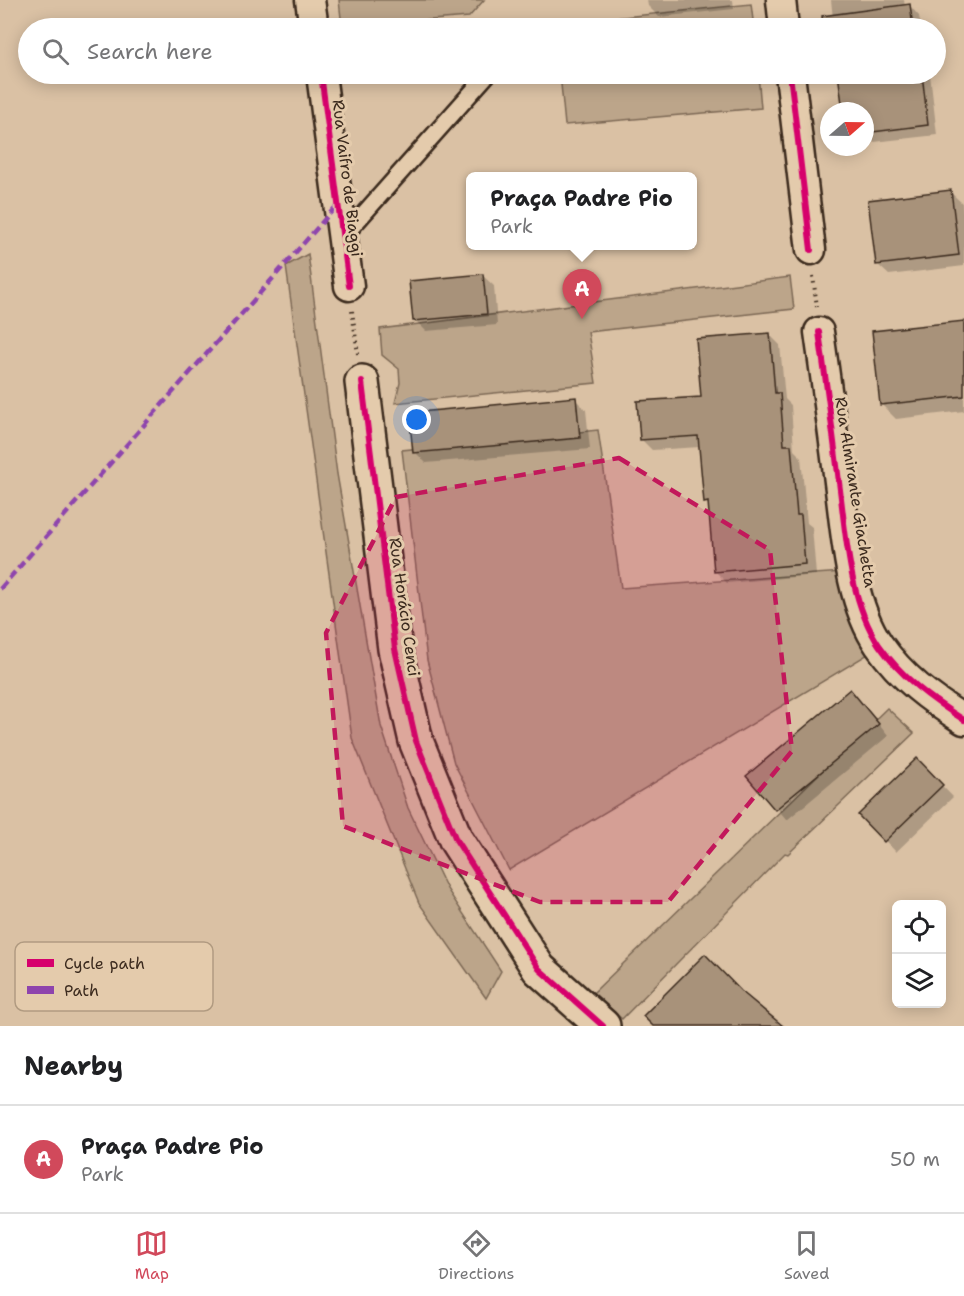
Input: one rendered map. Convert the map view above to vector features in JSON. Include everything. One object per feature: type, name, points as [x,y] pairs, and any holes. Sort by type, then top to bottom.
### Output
[{"type":"street","points":[[310,0],[313,18]]},
{"type":"street","points":[[781,0],[783,18]]},
{"type":"street","name":"Rua Vaifro de Biaggi","points":[[322,84],[348,286]]},
{"type":"street","points":[[791,84],[811,250]]},
{"type":"street","name":"Rua Almirante Giachetta","points":[[819,332],[849,557],[861,610],[878,644],[903,675],[932,700],[964,720]]},
{"type":"street","name":"Rua Horácio Cenci","points":[[362,382],[395,649],[416,741],[456,840],[538,969],[603,1026]]},
{"type":"lane","points":[[342,238],[479,84]]},
{"type":"path","points":[[811,250],[819,332]]},
{"type":"path","points":[[348,286],[362,382]]},
{"type":"highlighted area","points":[[619,458],[770,550],[792,751],[668,902],[540,902],[343,826],[326,633],[396,497]]},
{"type":"shaded area","points":[[339,0],[484,0],[469,17],[341,18]]},
{"type":"shaded area","points":[[751,4],[753,18],[614,18]]},
{"type":"shaded area","points":[[561,84],[759,84],[761,108],[565,125]]},
{"type":"shaded area","points":[[308,254],[337,474],[381,726],[408,808],[447,889],[501,971],[486,998],[419,903],[352,738],[286,266]]},
{"type":"shaded area","points":[[790,277],[794,309],[588,332],[596,383],[395,403],[400,383],[399,369],[382,355],[380,329]]},
{"type":"shaded area","points":[[598,430],[621,588],[843,572],[870,653],[509,870],[454,763],[427,660],[402,450]]},
{"type":"shaded area","points":[[887,708],[914,733],[788,854],[785,853],[622,1019],[593,993]]},
{"type":"building","points":[[910,4],[912,18],[822,18],[822,16]]},
{"type":"building","points":[[839,84],[923,84],[928,125],[874,132],[874,102],[842,102]]},
{"type":"building","points":[[951,190],[959,255],[876,265],[868,200]]},
{"type":"building","points":[[483,274],[487,314],[413,321],[409,281]]},
{"type":"building","points":[[964,321],[964,396],[880,405],[872,331]]},
{"type":"building","points":[[770,333],[775,393],[780,393],[784,445],[791,445],[797,515],[801,515],[805,564],[714,572],[708,502],[704,503],[698,436],[640,440],[637,401],[701,397],[696,339]]},
{"type":"building","points":[[576,397],[580,438],[413,453],[409,413]]},
{"type":"building","points":[[850,689],[879,724],[775,810],[746,776]]},
{"type":"building","points":[[917,758],[943,785],[884,842],[858,815]]},
{"type":"building","points":[[705,954],[741,991],[783,1026],[653,1026],[643,1016]]},
{"type":"marked path","points":[[0,589],[339,203]]},
{"type":"cycle path","points":[[322,84],[349,286]]},
{"type":"cycle path","points":[[791,84],[811,250]]},
{"type":"cycle path","points":[[819,332],[850,566],[861,608],[879,645],[897,668],[929,696],[964,720]]},
{"type":"cycle path","points":[[362,382],[395,649],[416,741],[456,840],[539,969],[603,1026]]},
{"type":"place","name":"Praça Padre Pio","points":[[582,319]]}]
